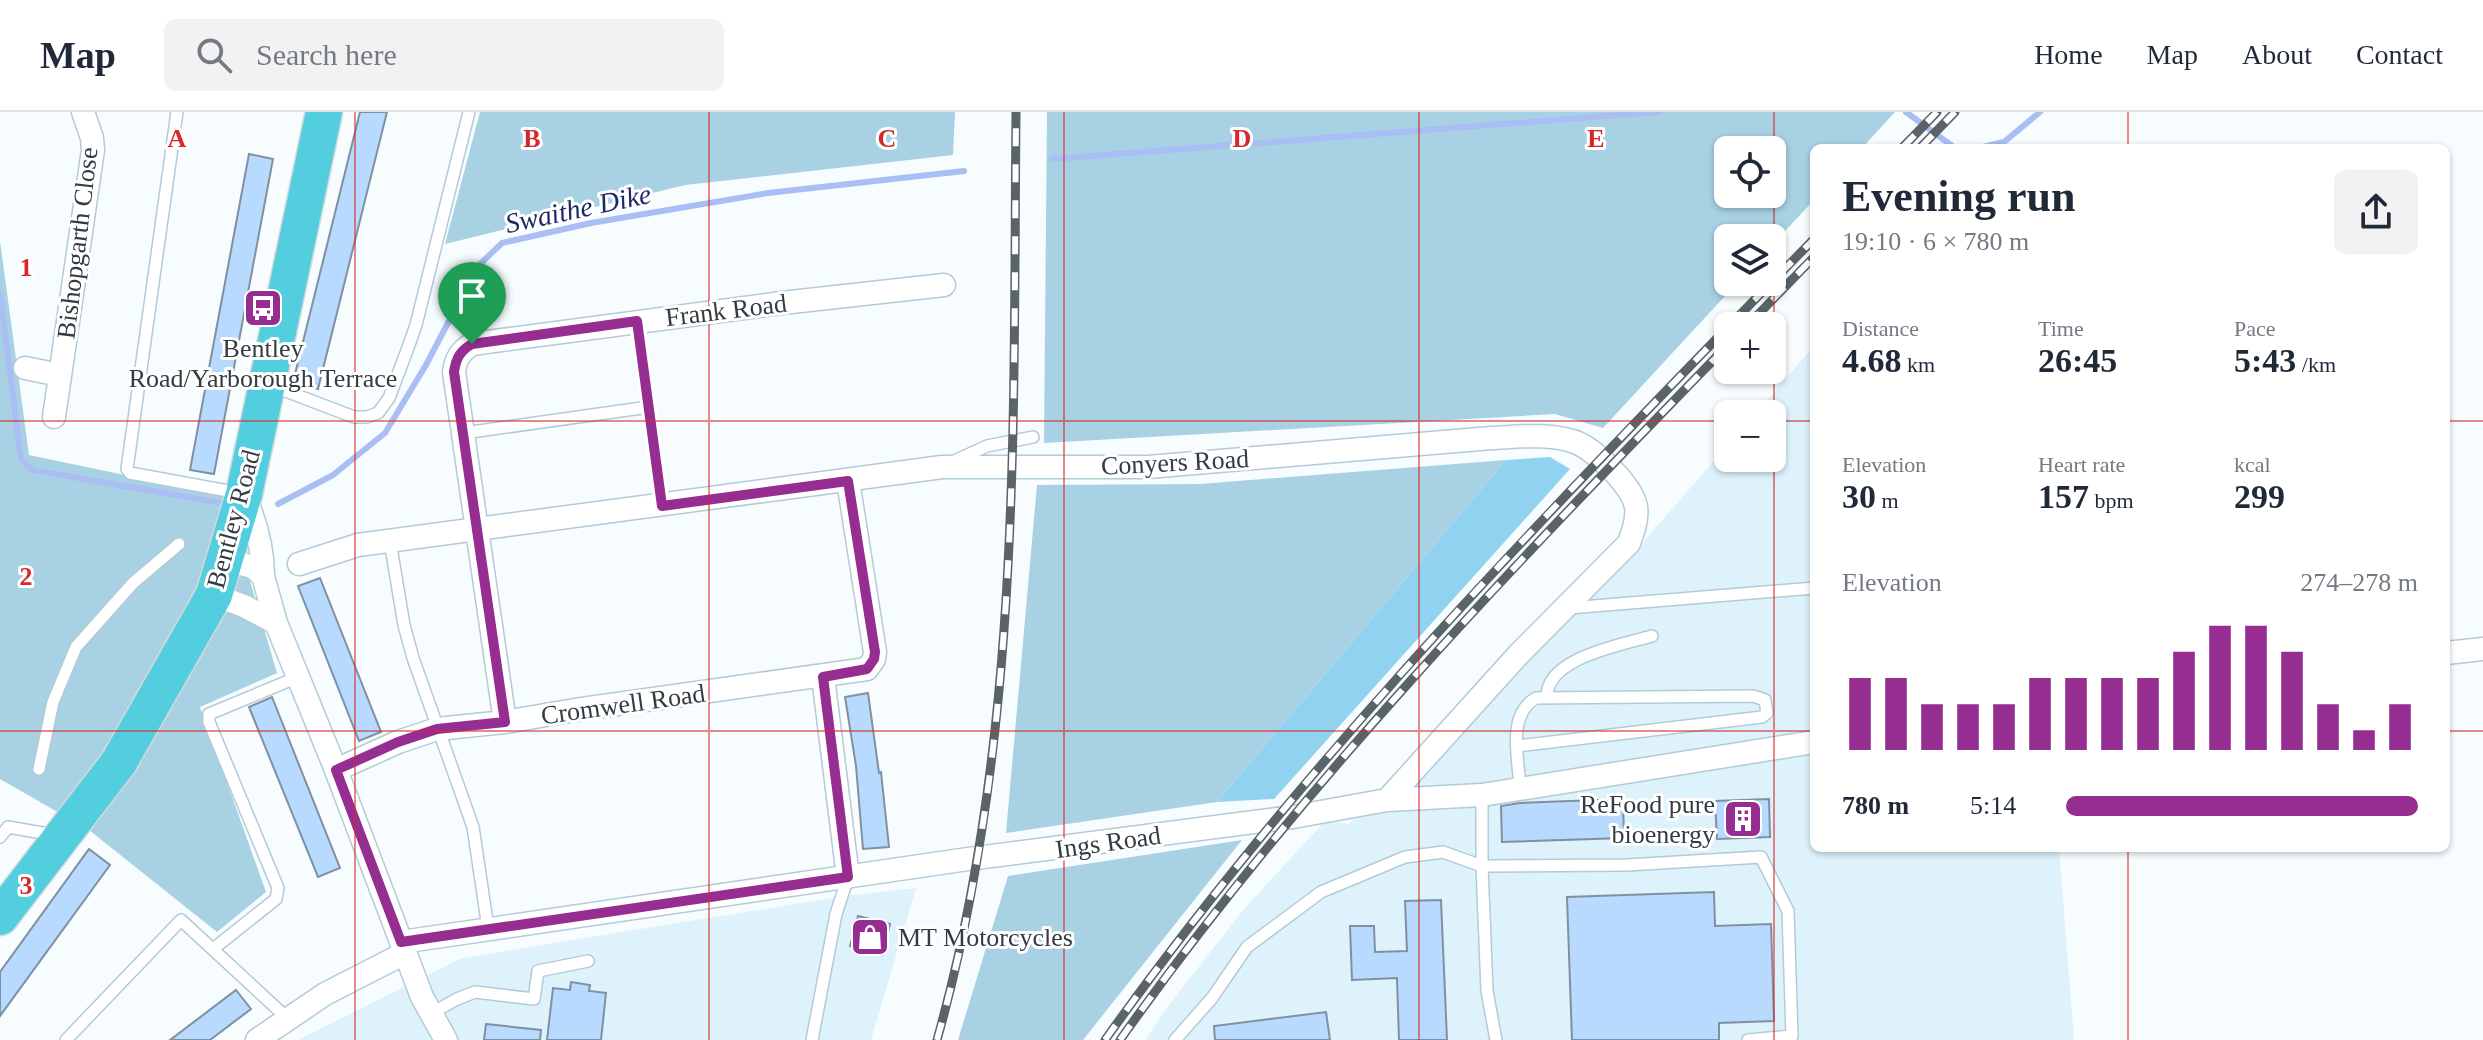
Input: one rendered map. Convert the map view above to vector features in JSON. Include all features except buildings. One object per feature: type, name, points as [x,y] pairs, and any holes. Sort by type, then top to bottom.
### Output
[{"type":"highway","name":"Bentley Road","points":[[0,917],[119,762],[214,595],[244,494],[324,112]]},
{"type":"street","name":"Bishopgarth Close","points":[[54,417],[93,150],[83,112]]},
{"type":"street","name":"Frank Road","points":[[464,433],[454,372],[455,361],[472,344],[944,285]]},
{"type":"street","name":"Bishopgarth Close","points":[[25,368],[60,375]]},
{"type":"street","points":[[464,433],[505,722]]},
{"type":"street","name":"Conyers Road","points":[[299,564],[358,545],[942,467],[1148,467],[1491,438],[1541,437],[1572,440],[1584,446],[1624,482],[1636,506],[1635,529],[1629,543],[1518,655],[1387,800]]},
{"type":"street","name":"Cromwell Road","points":[[336,770],[398,742],[437,729],[505,722],[590,707],[867,669],[874,659],[848,481]]},
{"type":"street","points":[[244,494],[255,521],[263,555],[263,576],[276,623],[336,770],[422,997],[446,1040]]},
{"type":"street","points":[[226,560],[253,567],[263,576]]},
{"type":"street","points":[[214,595],[276,623]]},
{"type":"street","points":[[2450,653],[2483,649]]},
{"type":"street","points":[[823,677],[848,877]]},
{"type":"street","name":"Ings Road","points":[[275,1031],[325,994],[403,947],[488,928],[1293,817],[1387,800],[1482,795],[1810,743]]},
{"type":"lane","points":[[177,112],[127,469],[130,473],[244,494]]},
{"type":"lane","points":[[266,383],[354,417],[378,413],[389,398],[416,325],[469,112]]},
{"type":"lane","points":[[637,321],[662,506]]},
{"type":"lane","points":[[464,433],[649,407]]},
{"type":"lane","points":[[942,467],[987,446],[1033,437]]},
{"type":"lane","points":[[390,541],[404,625],[473,827],[488,928]]},
{"type":"lane","points":[[39,769],[53,702],[76,647],[133,583],[179,544]]},
{"type":"lane","points":[[1565,608],[1810,588]]},
{"type":"lane","points":[[1547,697],[1546,686],[1564,666],[1577,659],[1652,636]]},
{"type":"lane","points":[[213,949],[276,899],[278,888],[209,722],[209,714],[298,677]]},
{"type":"lane","points":[[1518,746],[1755,718],[1767,713],[1765,700],[1753,696],[1536,698],[1525,704],[1517,725],[1520,789]]},
{"type":"lane","points":[[1482,795],[1487,991],[1496,1040]]},
{"type":"lane","points":[[0,837],[8,827],[62,837]]},
{"type":"lane","points":[[1175,1040],[1212,998],[1247,947],[1321,892],[1405,857],[1443,852],[1482,866],[1627,865],[1761,857],[1788,911],[1792,1036],[1748,1040]]},
{"type":"lane","points":[[812,1040],[836,914],[848,877]]},
{"type":"lane","points":[[66,1040],[179,921],[213,949],[275,1031]]},
{"type":"lane","points":[[432,1013],[475,992],[534,999],[538,971],[588,961]]},
{"type":"shaded area","points":[[480,112],[955,112],[953,155],[685,185],[445,244]]},
{"type":"shaded area","points":[[1047,112],[1895,112],[1866,144],[1810,144],[1810,204],[1786,230],[1786,224],[1714,224],[1714,296],[1725,296],[1603,428],[1555,414],[1044,443]]},
{"type":"shaded area","points":[[0,241],[29,455],[225,496],[277,673],[200,707],[266,892],[217,932],[89,830],[0,779]]},
{"type":"shaded area","points":[[1810,351],[1810,852],[2059,852],[2074,1040],[1146,1040],[1165,1010],[1244,909],[1325,821],[1349,824],[1471,689],[1506,677],[1636,550],[1714,461],[1714,472],[1786,472],[1786,400],[1767,400],[1781,384],[1786,384],[1786,378]]},
{"type":"shaded area","points":[[1550,457],[1570,469],[1274,799],[1217,802],[1506,460]]},
{"type":"shaded area","points":[[1506,460],[1217,802],[1006,833],[1037,485],[1200,484]]},
{"type":"shaded area","points":[[1242,840],[1083,1040],[958,1040],[1008,876]]},
{"type":"shaded area","points":[[916,888],[871,1040],[298,1040],[462,958],[844,896]]},
{"type":"waterway","name":"Swaithe Dike","points":[[1052,159],[1659,112]]},
{"type":"waterway","name":"Swaithe Dike","points":[[1906,112],[1950,144]]},
{"type":"waterway","name":"Swaithe Dike","points":[[1996,144],[2004,142],[2040,112]]},
{"type":"waterway","name":"Swaithe Dike","points":[[278,504],[333,475],[385,433],[426,365],[477,267],[502,243],[591,223],[768,193],[964,171]]},
{"type":"waterway","name":"Swaithe Dike","points":[[0,294],[21,459],[33,470],[221,503]]},
{"type":"railway","points":[[937,1040],[965,926],[985,811],[999,695],[1012,462],[1016,112]]},
{"type":"railway","points":[[1906,144],[1937,112]]},
{"type":"railway","points":[[1924,144],[1955,112]]},
{"type":"railway","points":[[1743,312],[1810,243]]},
{"type":"railway","points":[[1761,312],[1810,261]]},
{"type":"railway","points":[[1105,1040],[1249,852],[1325,761],[1482,584],[1714,342]]},
{"type":"railway","points":[[1120,1040],[1260,856],[1334,768],[1567,511],[1714,359]]},
{"type":"place","name":"Bentley Road/Yarborough Terrace","points":[[263,308]]},
{"type":"place","name":"ReFood pure bioenergy","points":[[1743,819]]},
{"type":"place","name":"MT Motorcycles","points":[[870,937]]},
{"type":"route","points":[[637,321],[662,506],[848,481],[875,652],[867,669],[823,677],[848,877],[401,942],[336,770],[398,742],[437,729],[505,722],[454,372],[455,361],[472,344],[637,321]]}]
